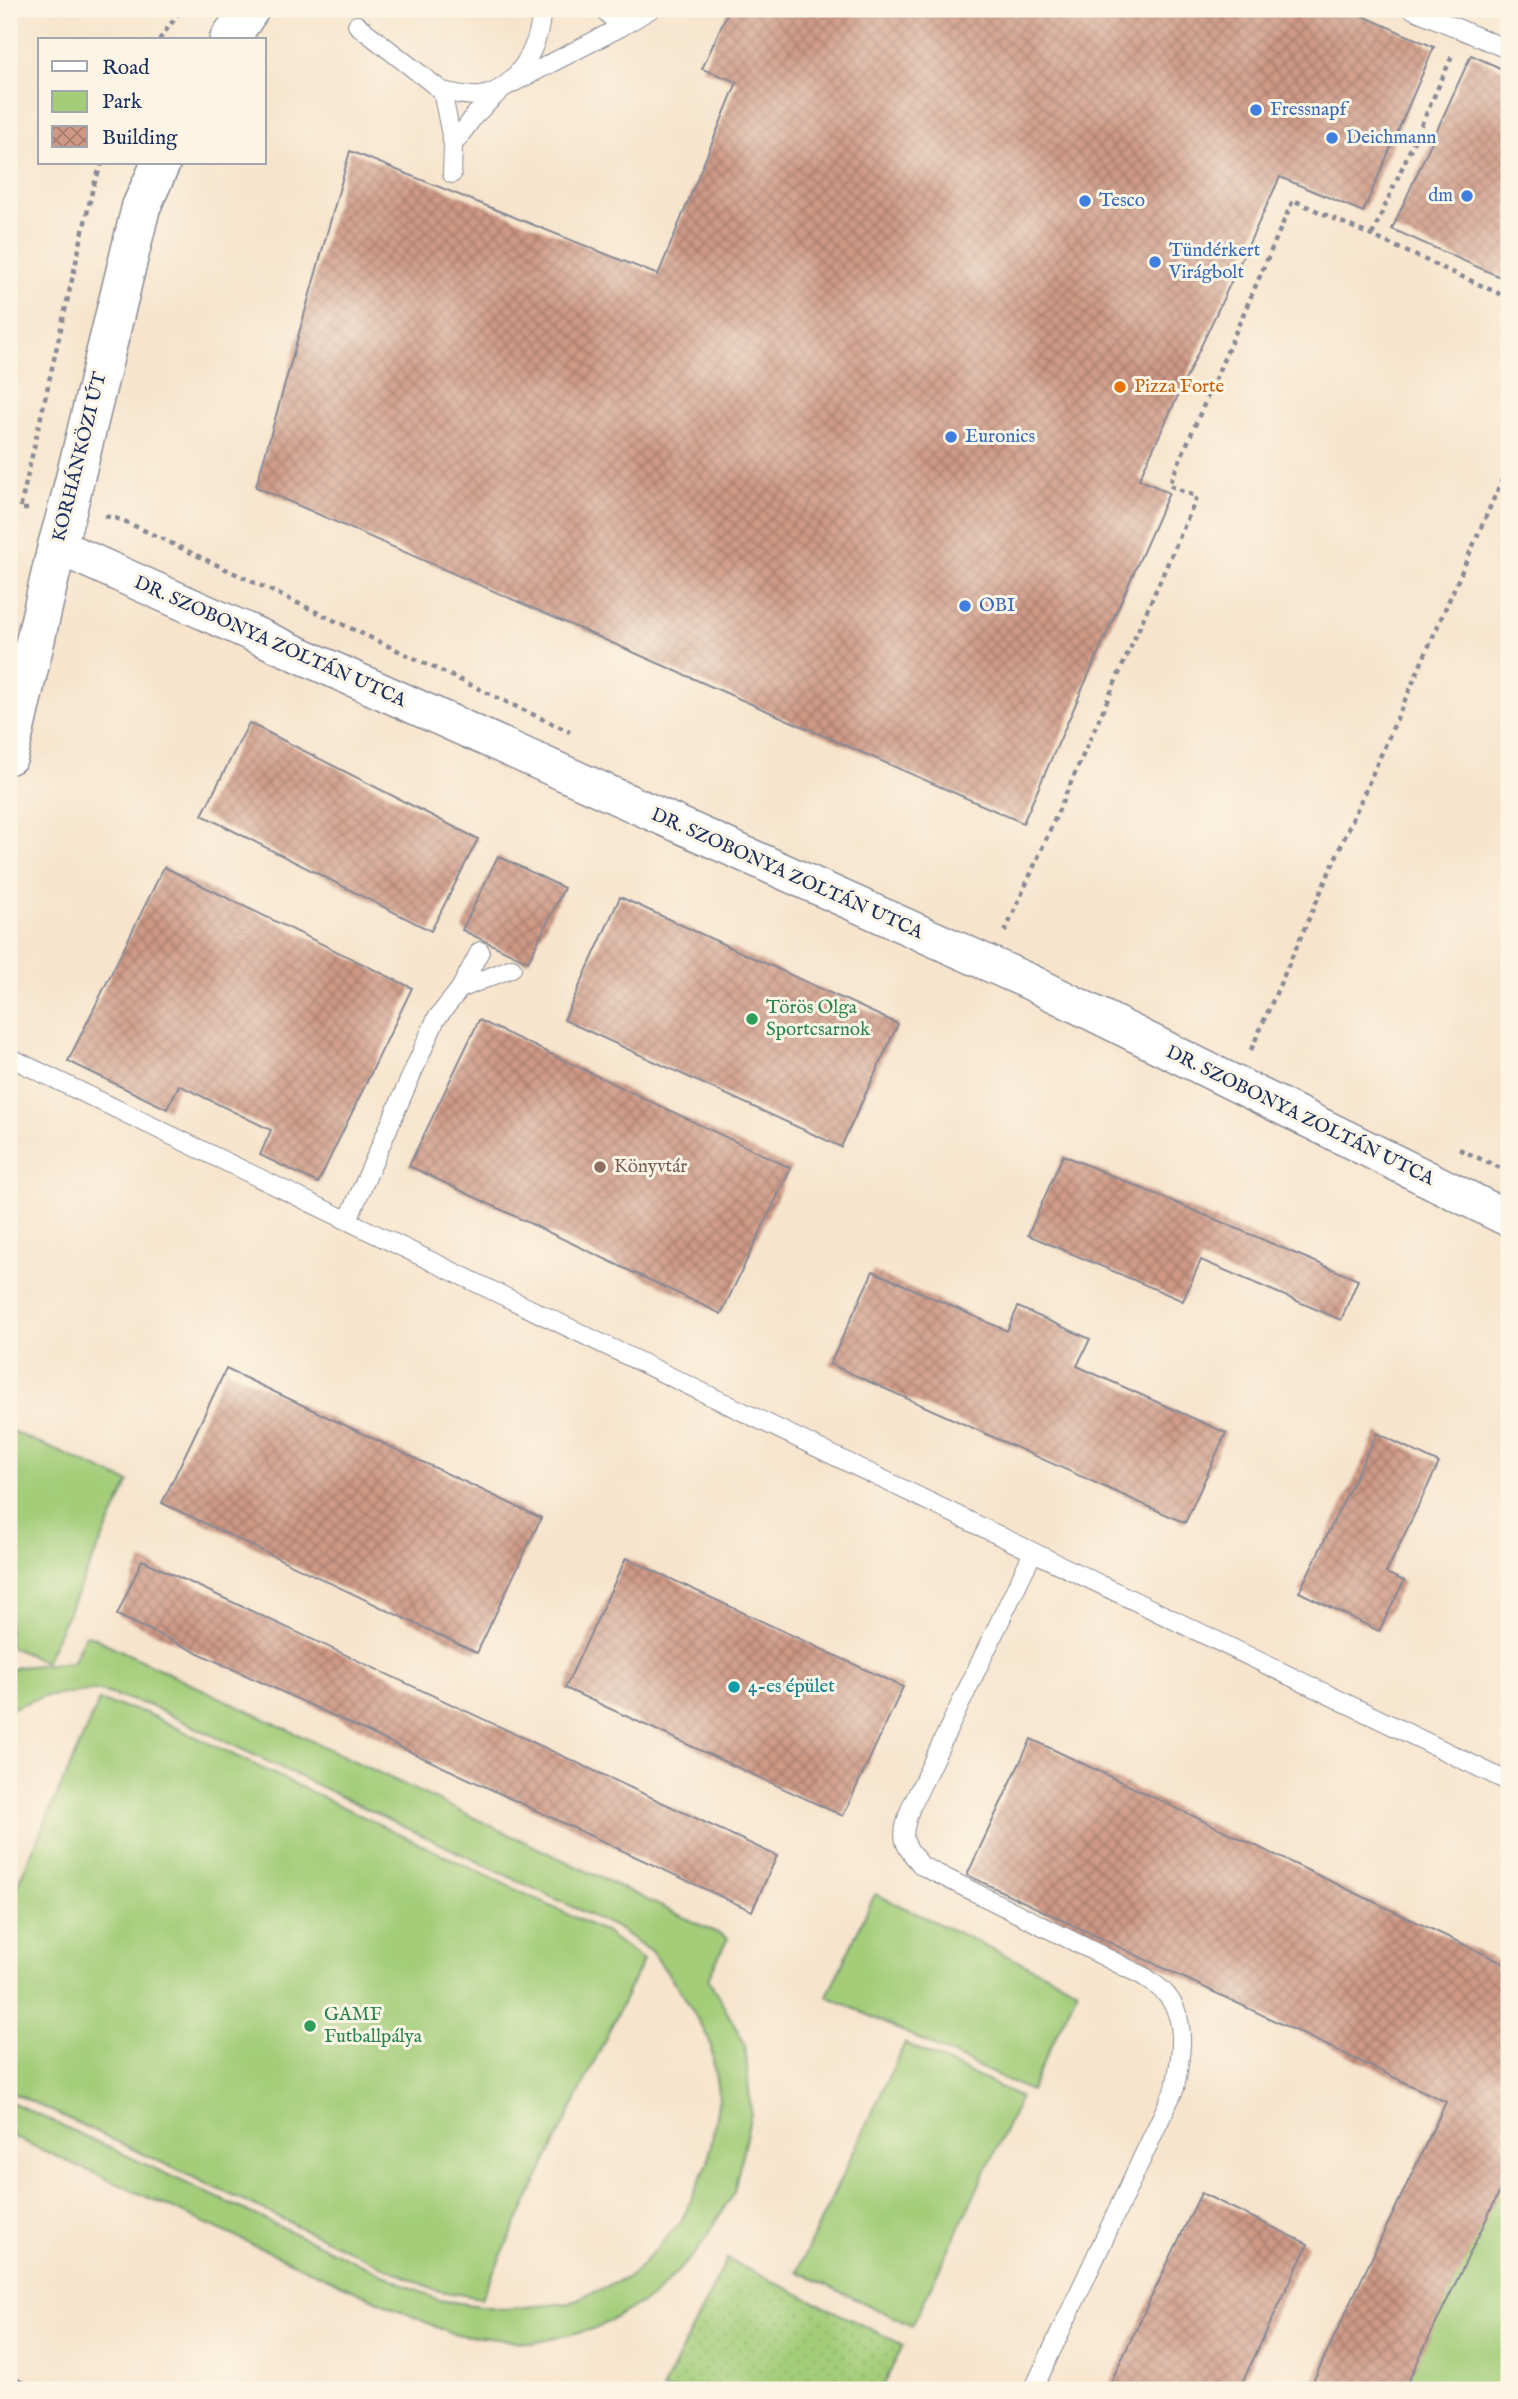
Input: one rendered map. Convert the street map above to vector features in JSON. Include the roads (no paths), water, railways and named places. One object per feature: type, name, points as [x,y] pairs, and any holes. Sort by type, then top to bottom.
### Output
[{"type":"street","points":[[230,38],[250,9]]},
{"type":"street","name":"KORHÁNKÖZI ÚT","points":[[9,755],[57,546],[141,207],[161,164]]},
{"type":"street","name":"DR. SZOBONYA ZOLTÁN UTCA","points":[[57,546],[1030,982],[1509,1219]]},
{"type":"lane","points":[[453,145],[475,115],[503,88],[530,55],[542,23],[541,9]]},
{"type":"lane","points":[[603,9],[621,27]]},
{"type":"lane","points":[[357,25],[442,91],[478,96],[503,88],[651,9]]},
{"type":"lane","points":[[1412,9],[1509,50]]},
{"type":"lane","points":[[442,91],[453,145],[452,174]]},
{"type":"lane","points":[[348,1220],[436,1019],[460,989],[480,951]]},
{"type":"lane","points":[[460,989],[512,968]]},
{"type":"lane","points":[[9,1057],[1509,1782]]},
{"type":"lane","points":[[1033,1552],[911,1807],[904,1828],[906,1847],[922,1867],[1145,1978],[1165,1992],[1175,2011],[1181,2032],[1175,2088],[1033,2390]]},
{"type":"place","name":"Fressnapf","points":[[1256,110]]},
{"type":"place","name":"Deichmann","points":[[1332,138]]},
{"type":"place","name":"dm","points":[[1467,196]]},
{"type":"place","name":"Tesco","points":[[1085,201]]},
{"type":"place","name":"Tündérkert Virágbolt","points":[[1155,262]]},
{"type":"place","name":"Pizza Forte","points":[[1120,387]]},
{"type":"place","name":"Euronics","points":[[951,437]]},
{"type":"place","name":"OBI","points":[[965,606]]},
{"type":"place","name":"Törös Olga Sportcsarnok","points":[[752,1019]]},
{"type":"place","name":"Könyvtár","points":[[600,1167]]},
{"type":"place","name":"4-es épület","points":[[734,1687]]},
{"type":"place","name":"GAMF Futballpálya","points":[[310,2026]]}]
